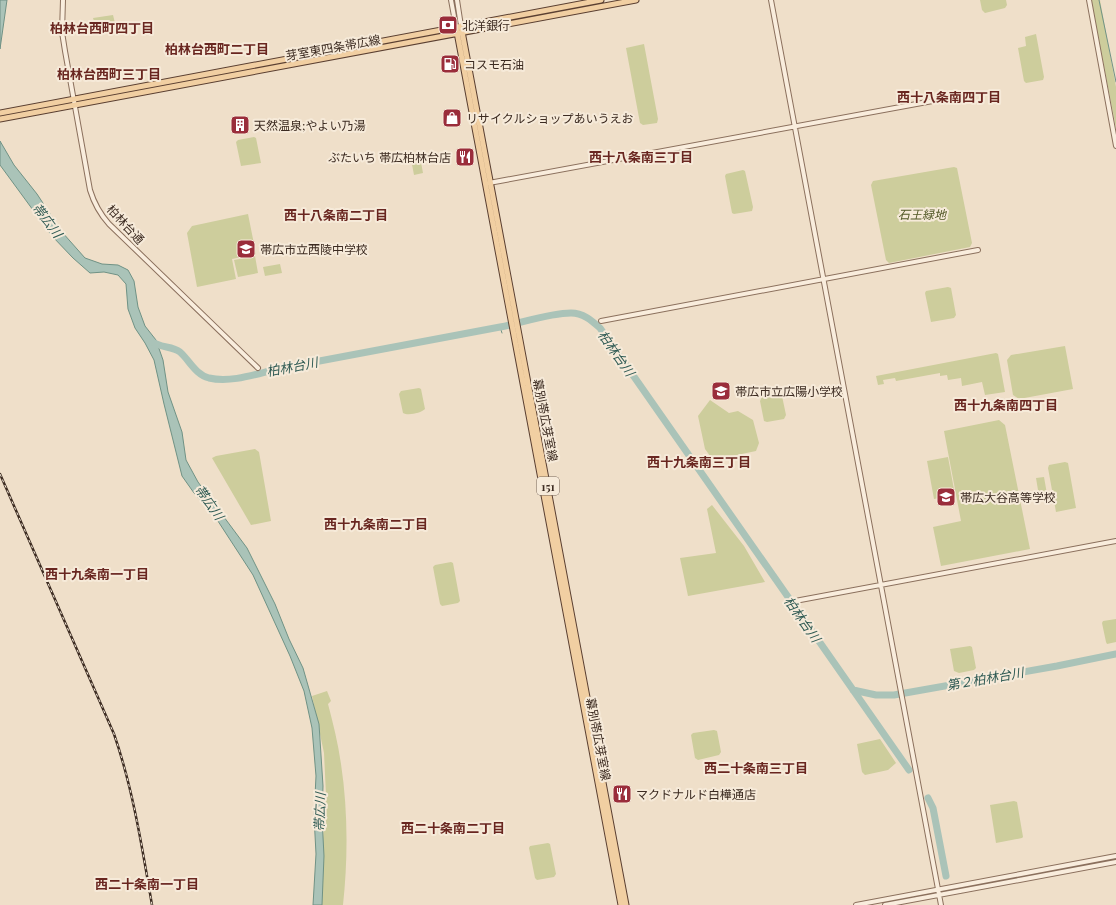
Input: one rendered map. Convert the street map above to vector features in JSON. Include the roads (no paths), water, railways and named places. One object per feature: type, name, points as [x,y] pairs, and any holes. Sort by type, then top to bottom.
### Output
[{"type":"main road","points":[[459,27],[601,0]]},
{"type":"main road","points":[[460,34],[636,0]]},
{"type":"main road","name":"芽室東四条帯広線","points":[[0,119],[74,102],[459,27]]},
{"type":"main road","name":"幕別帯広芽室線","points":[[459,27],[621,905]]},
{"type":"main road","name":"芽室東四条帯広線","points":[[0,113],[74,102],[460,34]]},
{"type":"main road","name":"幕別帯広芽室線","points":[[516,332],[626,905]]},
{"type":"street","name":"柏林台通","points":[[63,0],[62,32],[90,190],[94,203],[103,218],[258,368]]},
{"type":"street","points":[[451,0],[459,27]]},
{"type":"street","points":[[456,0],[459,27]]},
{"type":"street","points":[[771,0],[941,905]]},
{"type":"street","points":[[1089,0],[1116,146]]},
{"type":"street","points":[[488,184],[949,98]]},
{"type":"street","points":[[601,321],[978,250]]},
{"type":"street","points":[[795,601],[1116,541]]},
{"type":"street","points":[[856,905],[1116,856]]},
{"type":"street","points":[[884,905],[1116,862]]},
{"type":"water","points":[[0,0],[7,0],[0,49]]},
{"type":"water","name":"帯広川","points":[[0,141],[14,165],[37,194],[62,232],[85,258],[102,264],[118,265],[128,270],[134,281],[138,307],[145,326],[156,340],[163,360],[168,392],[182,432],[186,460],[198,482],[247,548],[275,604],[289,639],[303,668],[319,724],[323,786],[322,818],[324,856],[322,905],[313,905],[316,854],[314,816],[316,776],[312,728],[304,691],[290,656],[253,575],[214,515],[194,493],[182,476],[154,360],[135,328],[128,309],[126,284],[118,275],[104,272],[90,273],[52,236],[0,165]]},
{"type":"waterway","points":[[1099,0],[1116,82]]},
{"type":"waterway","name":"柏林台川","points":[[150,340],[158,345],[177,350],[200,374],[204,376],[217,379],[235,379],[277,369],[500,327],[563,313],[575,313],[587,318],[600,328],[909,770]]},
{"type":"waterway","name":"柏林台川","points":[[500,327],[502,333]]},
{"type":"waterway","name":"第２柏林台川","points":[[853,690],[876,695],[894,695],[1116,654]]},
{"type":"waterway","name":"柏林台川","points":[[928,798],[933,808],[946,876]]},
{"type":"railway","points":[[0,474],[114,734],[132,797],[152,905]]},
{"type":"place","name":"北洋銀行","points":[[448,25]]},
{"type":"place","name":"コスモ石油","points":[[450,64]]},
{"type":"place","name":"リサイクルショップあいうえお","points":[[452,118]]},
{"type":"place","name":"天然温泉;やよい乃湯","points":[[240,125]]},
{"type":"place","name":"ぶたいち 帯広柏林台店","points":[[465,157]]},
{"type":"place","name":"帯広市立西陵中学校","points":[[246,249]]},
{"type":"place","name":"帯広市立広陽小学校","points":[[721,391]]},
{"type":"place","name":"帯広大谷高等学校","points":[[946,497]]},
{"type":"place","name":"マクドナルド白樺通店","points":[[622,794]]},
{"type":"district","name":"柏林台西町四丁目","points":[[102,27]]},
{"type":"district","name":"柏林台西町二丁目","points":[[217,48]]},
{"type":"district","name":"柏林台西町三丁目","points":[[109,73]]},
{"type":"district","name":"西十八条南四丁目","points":[[949,96]]},
{"type":"district","name":"西十八条南三丁目","points":[[641,156]]},
{"type":"district","name":"西十八条南二丁目","points":[[336,214]]},
{"type":"district","name":"西十九条南四丁目","points":[[1006,404]]},
{"type":"district","name":"西十九条南三丁目","points":[[699,461]]},
{"type":"district","name":"西十九条南二丁目","points":[[376,523]]},
{"type":"district","name":"西十九条南一丁目","points":[[97,573]]},
{"type":"district","name":"西二十条南三丁目","points":[[756,767]]},
{"type":"district","name":"西二十条南二丁目","points":[[453,827]]},
{"type":"district","name":"西二十条南一丁目","points":[[147,883]]},
{"type":"park label","name":"石王緑地","points":[[922,214]]}]
